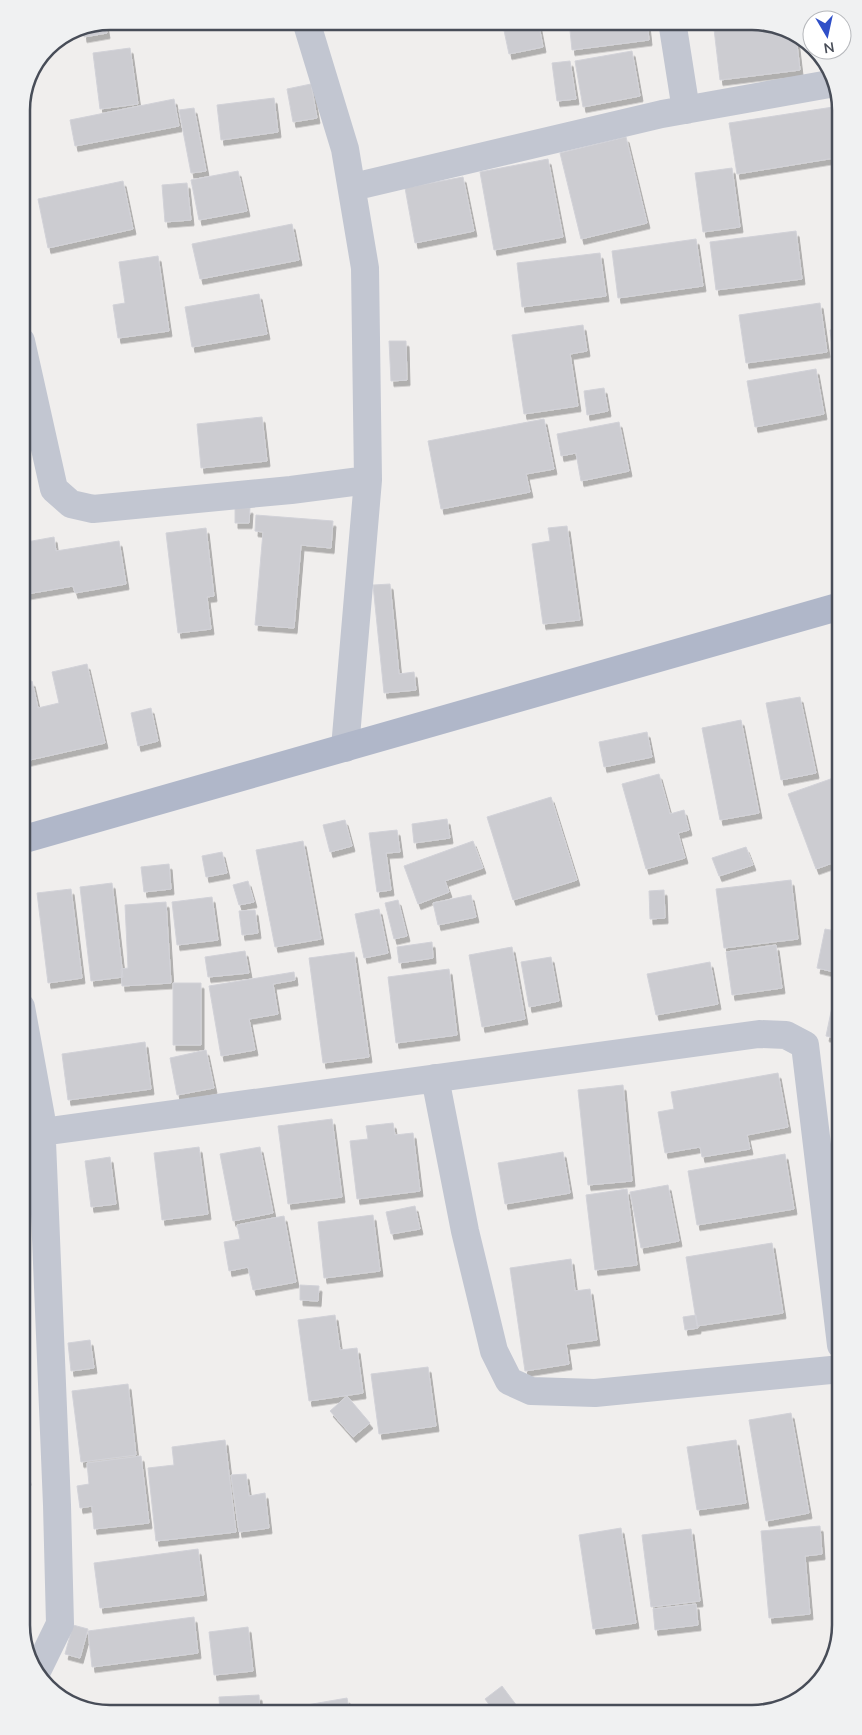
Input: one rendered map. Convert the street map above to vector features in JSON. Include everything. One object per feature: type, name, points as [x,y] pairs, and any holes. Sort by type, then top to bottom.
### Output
[{"type":"main road","points":[[30,837],[832,609]]},
{"type":"street","points":[[309,30],[345,149],[353,187],[365,268],[368,480],[345,748]]},
{"type":"street","points":[[673,30],[686,110]]},
{"type":"street","points":[[353,187],[686,110],[827,84]]},
{"type":"street","points":[[30,381],[54,488],[71,504],[93,509],[291,490],[368,480]]},
{"type":"street","points":[[42,1132],[759,1034],[786,1036],[805,1045],[832,1270]]},
{"type":"street","points":[[30,1054],[42,1116],[58,1504],[60,1624],[40,1664]]},
{"type":"street","points":[[435,1078],[465,1231],[494,1351],[509,1381],[531,1391],[595,1393],[832,1371]]},
{"type":"building","points":[[107,30],[107,33],[84,37],[84,35]]},
{"type":"building","points":[[504,30],[540,30],[543,47],[509,54]]},
{"type":"building","points":[[570,30],[648,30],[649,40],[572,50]]},
{"type":"building","points":[[714,30],[757,30],[782,36],[797,44],[800,70],[720,80]]},
{"type":"building","points":[[130,48],[138,104],[100,109],[93,53]]},
{"type":"building","points":[[632,51],[640,96],[583,107],[575,61]]},
{"type":"building","points":[[570,61],[576,99],[557,101],[552,63]]},
{"type":"building","points":[[311,84],[317,118],[293,122],[287,89]]},
{"type":"building","points":[[274,98],[278,132],[221,140],[217,105]]},
{"type":"building","points":[[174,99],[179,126],[75,146],[70,120]]},
{"type":"building","points":[[832,107],[832,158],[737,174],[729,123]]},
{"type":"building","points":[[194,108],[206,171],[191,173],[179,110]]},
{"type":"building","points":[[626,137],[647,223],[581,239],[560,153]]},
{"type":"building","points":[[548,159],[563,237],[494,250],[480,172]]},
{"type":"building","points":[[732,168],[740,227],[703,232],[695,173]]},
{"type":"building","points":[[238,171],[247,211],[199,220],[191,180]]},
{"type":"building","points":[[463,177],[474,231],[415,243],[405,188]]},
{"type":"building","points":[[123,181],[133,229],[48,248],[38,199]]},
{"type":"building","points":[[187,183],[191,220],[165,222],[162,185]]},
{"type":"building","points":[[292,224],[299,260],[200,279],[192,244]]},
{"type":"building","points":[[796,231],[802,279],[716,290],[710,242]]},
{"type":"building","points":[[696,239],[703,286],[618,298],[612,251]]},
{"type":"building","points":[[600,253],[606,296],[522,307],[517,263]]},
{"type":"building","points":[[158,256],[169,331],[118,338],[113,305],[125,303],[119,262]]},
{"type":"building","points":[[259,294],[267,334],[192,347],[185,307]]},
{"type":"building","points":[[820,303],[827,352],[746,363],[739,315]]},
{"type":"building","points":[[583,325],[587,351],[570,354],[578,406],[524,414],[512,335]]},
{"type":"building","points":[[830,330],[832,330],[832,347]]},
{"type":"building","points":[[389,341],[406,341],[407,380],[391,381]]},
{"type":"building","points":[[816,369],[824,414],[755,427],[747,381]]},
{"type":"building","points":[[604,388],[608,411],[587,415],[584,391]]},
{"type":"building","points":[[262,417],[267,461],[201,468],[197,424]]},
{"type":"building","points":[[544,419],[554,469],[526,474],[530,492],[441,509],[428,441]]},
{"type":"building","points":[[619,422],[629,471],[581,481],[576,453],[561,456],[557,434]]},
{"type":"building","points":[[235,508],[250,508],[249,523],[235,523]]},
{"type":"building","points":[[256,515],[333,521],[331,548],[301,545],[294,628],[255,625],[263,532],[255,531]]},
{"type":"building","points":[[567,526],[580,620],[543,624],[532,544],[550,541],[548,528]]},
{"type":"building","points":[[206,528],[214,596],[207,597],[211,629],[178,633],[166,533]]},
{"type":"building","points":[[54,537],[56,551],[119,541],[126,584],[75,593],[73,586],[30,593],[30,541]]},
{"type":"building","points":[[390,584],[399,674],[414,672],[416,690],[384,693],[373,585]]},
{"type":"building","points":[[87,664],[105,743],[30,760],[30,682],[32,681],[38,708],[59,703],[52,672]]},
{"type":"building","points":[[800,697],[816,773],[781,780],[766,703]]},
{"type":"building","points":[[151,708],[158,741],[138,746],[131,713]]},
{"type":"building","points":[[741,720],[759,813],[720,820],[702,728]]},
{"type":"building","points":[[647,732],[652,757],[604,767],[599,742]]},
{"type":"building","points":[[659,774],[670,814],[684,810],[689,830],[678,833],[685,858],[646,869],[622,784]]},
{"type":"building","points":[[832,778],[832,863],[816,869],[788,794]]},
{"type":"building","points":[[551,797],[577,880],[513,900],[487,817]]},
{"type":"building","points":[[447,819],[450,838],[414,843],[412,824]]},
{"type":"building","points":[[345,820],[352,846],[330,852],[323,825]]},
{"type":"building","points":[[397,830],[400,852],[386,853],[391,890],[377,892],[369,833]]},
{"type":"building","points":[[303,841],[321,939],[275,947],[256,850]]},
{"type":"building","points":[[473,841],[483,868],[445,881],[449,892],[418,904],[404,866]]},
{"type":"building","points":[[746,847],[753,865],[719,876],[712,858]]},
{"type":"building","points":[[222,852],[227,873],[206,877],[202,856]]},
{"type":"building","points":[[169,864],[171,889],[144,892],[141,867]]},
{"type":"building","points":[[791,880],[798,939],[724,948],[716,889]]},
{"type":"building","points":[[248,881],[254,902],[239,905],[233,885]]},
{"type":"building","points":[[112,883],[123,977],[91,981],[80,887]]},
{"type":"building","points":[[71,889],[82,978],[48,983],[37,893]]},
{"type":"building","points":[[664,890],[665,918],[650,919],[649,891]]},
{"type":"building","points":[[471,895],[476,917],[438,925],[433,903]]},
{"type":"building","points":[[212,897],[218,940],[177,945],[172,902]]},
{"type":"building","points":[[398,900],[407,936],[394,939],[385,903]]},
{"type":"building","points":[[166,902],[171,983],[122,986],[121,969],[128,968],[125,905]]},
{"type":"building","points":[[379,909],[388,953],[364,958],[355,914]]},
{"type":"building","points":[[255,910],[258,933],[242,935],[239,911]]},
{"type":"building","points":[[825,929],[832,930],[832,971],[817,968]]},
{"type":"building","points":[[432,942],[433,958],[399,963],[397,947]]},
{"type":"building","points":[[776,945],[782,988],[732,995],[726,952]]},
{"type":"building","points":[[512,947],[525,1019],[482,1027],[469,955]]},
{"type":"building","points":[[245,951],[249,973],[208,977],[205,957]]},
{"type":"building","points":[[354,952],[369,1057],[323,1063],[309,958]]},
{"type":"building","points":[[551,957],[559,1001],[529,1007],[521,962]]},
{"type":"building","points":[[710,962],[718,1004],[656,1015],[647,974]]},
{"type":"building","points":[[449,969],[457,1035],[396,1043],[388,977]]},
{"type":"building","points":[[294,972],[295,980],[273,984],[278,1014],[249,1019],[255,1050],[221,1056],[209,986]]},
{"type":"building","points":[[173,983],[201,983],[201,1045],[173,1045]]},
{"type":"building","points":[[832,1007],[832,1037],[826,1036]]},
{"type":"building","points":[[145,1042],[151,1089],[68,1100],[62,1054]]},
{"type":"building","points":[[206,1050],[214,1088],[177,1095],[170,1058]]},
{"type":"building","points":[[778,1073],[788,1127],[747,1135],[750,1149],[702,1157],[700,1147],[665,1153],[658,1112],[674,1109],[671,1092]]},
{"type":"building","points":[[623,1085],[632,1181],[588,1185],[578,1090]]},
{"type":"building","points":[[332,1119],[342,1197],[288,1204],[278,1126]]},
{"type":"building","points":[[393,1123],[395,1135],[413,1133],[420,1191],[357,1199],[350,1141],[368,1139],[366,1126]]},
{"type":"building","points":[[199,1147],[208,1214],[162,1220],[154,1153]]},
{"type":"building","points":[[260,1147],[273,1213],[233,1221],[220,1154]]},
{"type":"building","points":[[563,1152],[570,1193],[505,1204],[498,1163]]},
{"type":"building","points":[[785,1154],[794,1209],[697,1225],[688,1171]]},
{"type":"building","points":[[110,1157],[116,1204],[91,1207],[85,1161]]},
{"type":"building","points":[[668,1185],[679,1241],[641,1248],[630,1192]]},
{"type":"building","points":[[627,1189],[637,1265],[595,1270],[586,1195]]},
{"type":"building","points":[[415,1206],[420,1229],[391,1234],[386,1212]]},
{"type":"building","points":[[373,1215],[380,1271],[324,1278],[318,1222]]},
{"type":"building","points":[[284,1216],[296,1282],[253,1290],[248,1267],[229,1271],[224,1242],[240,1239],[237,1225]]},
{"type":"building","points":[[772,1243],[783,1313],[697,1326],[686,1257]]},
{"type":"building","points":[[571,1259],[575,1291],[590,1289],[597,1340],[566,1344],[569,1364],[525,1371],[510,1268]]},
{"type":"building","points":[[300,1285],[319,1286],[318,1301],[300,1300]]},
{"type":"building","points":[[335,1315],[340,1350],[357,1348],[363,1393],[309,1401],[298,1320]]},
{"type":"building","points":[[696,1315],[698,1328],[685,1330],[683,1317]]},
{"type":"building","points":[[90,1340],[94,1368],[71,1371],[68,1343]]},
{"type":"building","points":[[428,1367],[436,1426],[379,1434],[371,1374]]},
{"type":"building","points":[[128,1384],[136,1455],[81,1462],[72,1391]]},
{"type":"building","points":[[347,1396],[370,1423],[353,1437],[330,1411]]},
{"type":"building","points":[[791,1413],[809,1513],[766,1521],[749,1420]]},
{"type":"building","points":[[225,1440],[236,1532],[156,1541],[148,1468],[174,1465],[172,1447]]},
{"type":"building","points":[[736,1440],[746,1503],[697,1510],[687,1447]]},
{"type":"building","points":[[141,1456],[149,1523],[94,1529],[92,1506],[80,1508],[77,1486],[89,1484],[87,1463]]},
{"type":"building","points":[[246,1474],[249,1496],[265,1493],[269,1528],[239,1532],[231,1475]]},
{"type":"building","points":[[820,1526],[822,1554],[805,1556],[810,1614],[769,1618],[761,1531]]},
{"type":"building","points":[[621,1528],[636,1623],[593,1629],[579,1535]]},
{"type":"building","points":[[691,1529],[700,1601],[651,1607],[642,1535]]},
{"type":"building","points":[[198,1549],[204,1595],[100,1608],[94,1563]]},
{"type":"building","points":[[696,1604],[698,1625],[655,1630],[653,1609]]},
{"type":"building","points":[[194,1617],[198,1653],[92,1667],[88,1631]]},
{"type":"building","points":[[73,1625],[88,1629],[80,1658],[65,1654]]},
{"type":"building","points":[[248,1627],[253,1671],[214,1675],[209,1632]]},
{"type":"building","points":[[502,1686],[516,1705],[489,1705],[485,1699]]},
{"type":"building","points":[[259,1695],[260,1705],[219,1705],[219,1697]]},
{"type":"building","points":[[347,1698],[348,1705],[307,1705]]}]
